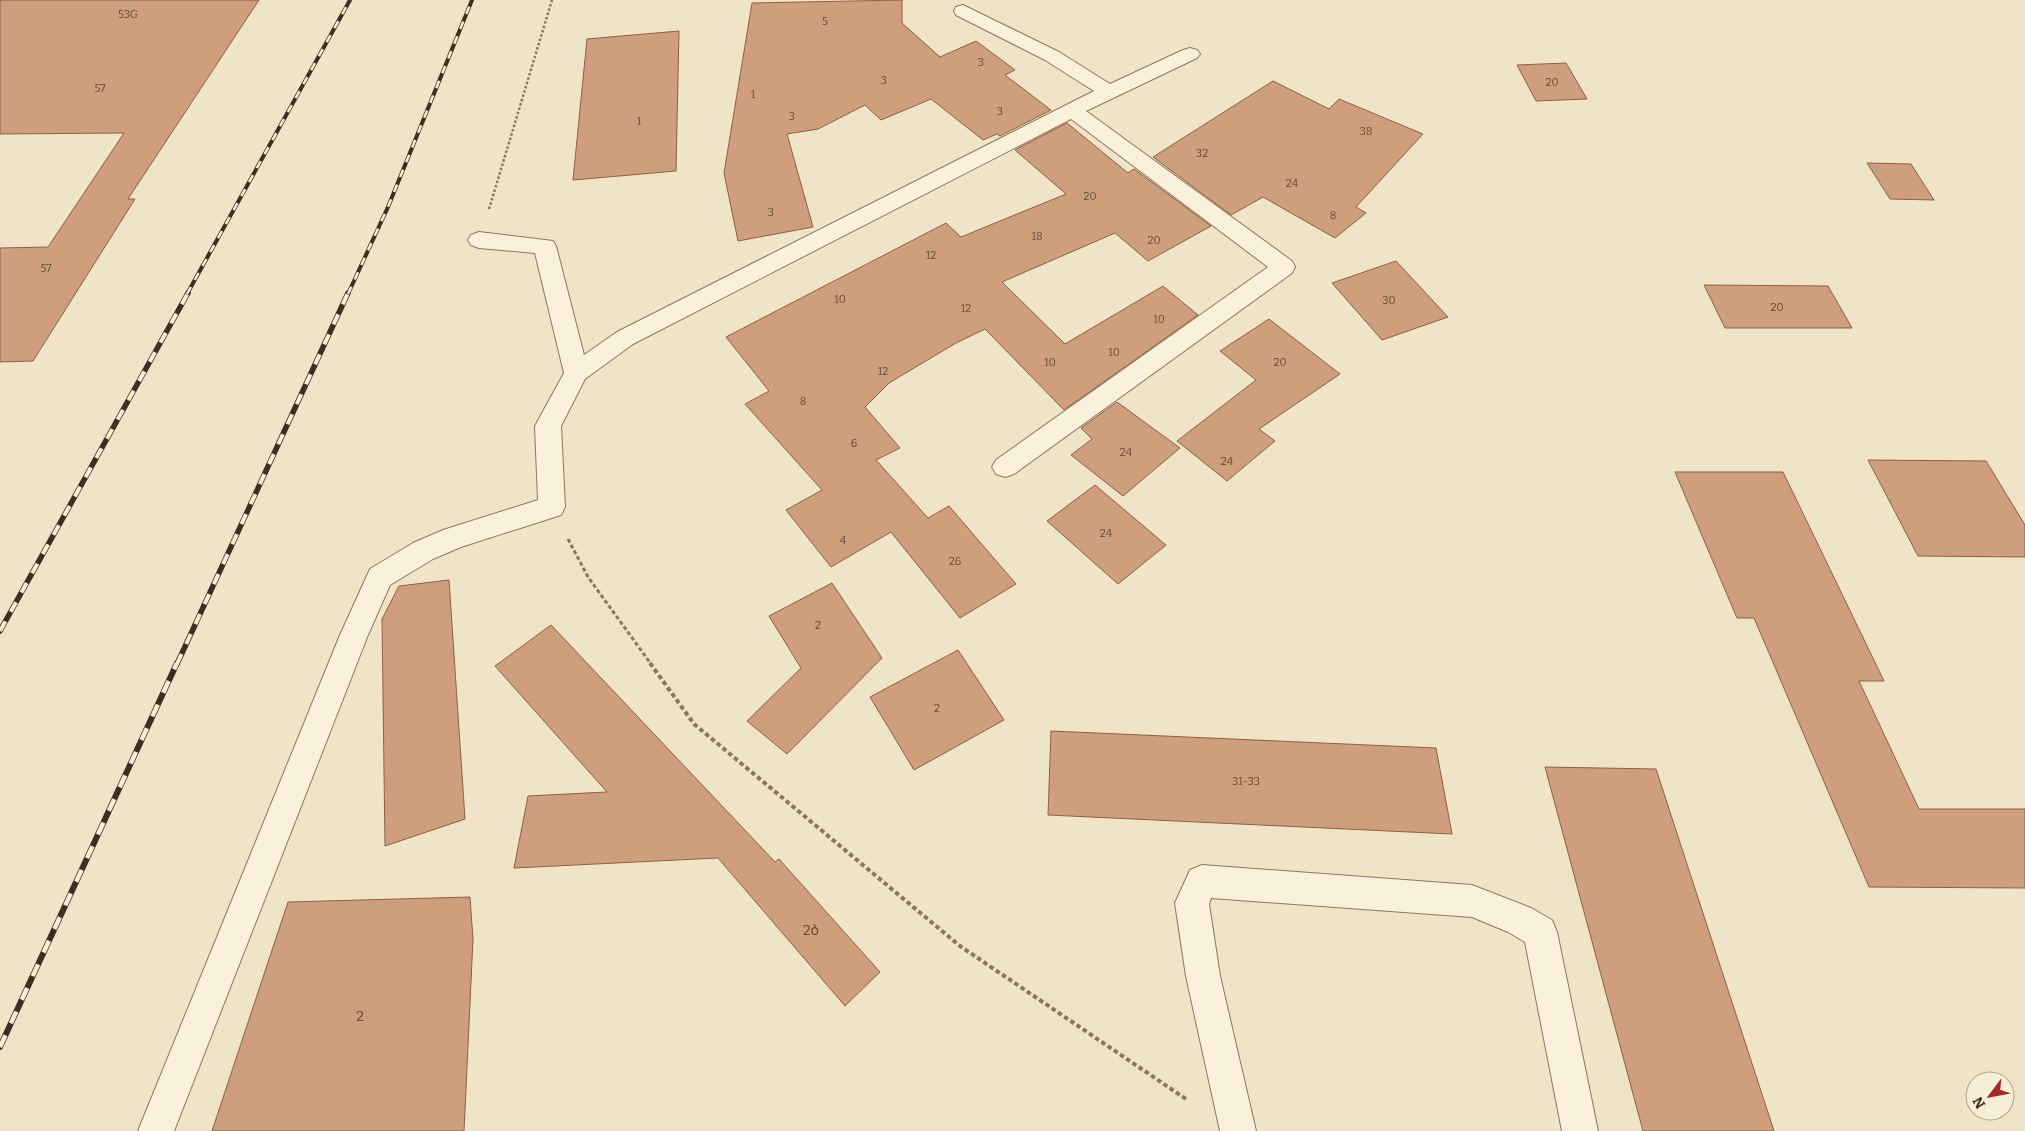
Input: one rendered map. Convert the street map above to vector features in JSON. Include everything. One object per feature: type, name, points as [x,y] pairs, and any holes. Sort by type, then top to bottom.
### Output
[{"type":"street","points":[[963,11],[1052,56],[1109,92]]},
{"type":"street","points":[[156,1131],[354,635],[380,578],[423,551],[453,538],[552,508],[548,426],[576,373],[625,338],[1072,110],[1190,54]]},
{"type":"street","points":[[1005,468],[1284,267],[1072,110]]},
{"type":"street","points":[[479,240],[545,246],[576,373]]},
{"type":"street","points":[[1238,1131],[1203,976],[1192,903],[1202,881],[1472,901],[1519,920],[1540,932],[1580,1131]]},
{"type":"path","points":[[479,240],[552,0]]},
{"type":"path","points":[[552,508],[588,577],[694,724],[960,946],[1193,1104]]},
{"type":"building","points":[[0,0],[259,0],[128,199],[135,199],[33,361],[0,362],[0,248],[48,247],[124,133],[0,134]]},
{"type":"building","points":[[902,0],[902,23],[940,57],[976,41],[1015,70],[1005,75],[1051,110],[1000,136],[997,134],[983,140],[931,99],[881,120],[865,105],[818,129],[787,134],[813,227],[738,241],[724,173],[752,3]]},
{"type":"building","points":[[679,31],[676,171],[573,180],[587,39]]},
{"type":"building","points":[[1566,63],[1587,99],[1536,101],[1517,65]]},
{"type":"building","points":[[1273,81],[1329,109],[1339,99],[1423,134],[1356,207],[1366,213],[1335,238],[1263,197],[1231,215],[1153,157]]},
{"type":"building","points":[[1067,123],[1128,173],[1134,169],[1211,226],[1148,261],[1115,233],[1002,282],[1065,344],[1163,286],[1198,315],[1064,410],[985,329],[956,343],[889,383],[865,407],[900,448],[876,460],[928,518],[949,506],[1016,584],[960,618],[891,532],[831,567],[786,510],[822,490],[745,404],[769,391],[726,337],[946,223],[961,237],[1066,194],[1015,150]]},
{"type":"building","points":[[1867,163],[1911,164],[1934,200],[1890,199]]},
{"type":"building","points":[[1396,261],[1448,317],[1382,340],[1332,283]]},
{"type":"building","points":[[1704,285],[1828,286],[1852,328],[1725,328]]},
{"type":"building","points":[[1269,319],[1340,374],[1259,429],[1275,441],[1227,481],[1177,441],[1256,380],[1220,351]]},
{"type":"building","points":[[1117,402],[1180,448],[1123,496],[1071,455],[1092,439],[1081,428]]},
{"type":"building","points":[[1868,460],[1986,461],[2025,525],[2025,557],[1918,556]]},
{"type":"building","points":[[1675,472],[1783,472],[1884,681],[1859,681],[1919,809],[2025,809],[2025,888],[1869,887],[1754,618],[1737,618]]},
{"type":"building","points":[[1095,485],[1166,545],[1118,584],[1047,521]]},
{"type":"building","points":[[449,580],[465,819],[385,846],[382,619],[399,586]]},
{"type":"building","points":[[832,583],[882,658],[787,754],[747,721],[801,668],[769,616]]},
{"type":"building","points":[[551,625],[775,862],[779,859],[880,972],[845,1006],[718,858],[514,868],[528,796],[607,792],[495,666]]},
{"type":"building","points":[[958,650],[1004,720],[914,770],[870,697]]},
{"type":"building","points":[[1051,731],[1436,748],[1452,834],[1048,815]]},
{"type":"building","points":[[1545,767],[1656,769],[1774,1131],[1643,1131]]},
{"type":"building","points":[[470,897],[473,939],[464,1131],[212,1131],[288,902]]},
{"type":"railway","points":[[187,294],[350,0]]},
{"type":"railway","points":[[348,294],[388,207],[472,0]]},
{"type":"railway","points":[[0,631],[188,293]]},
{"type":"railway","points":[[177,664],[348,293]]},
{"type":"railway","points":[[0,1047],[177,663]]}]
